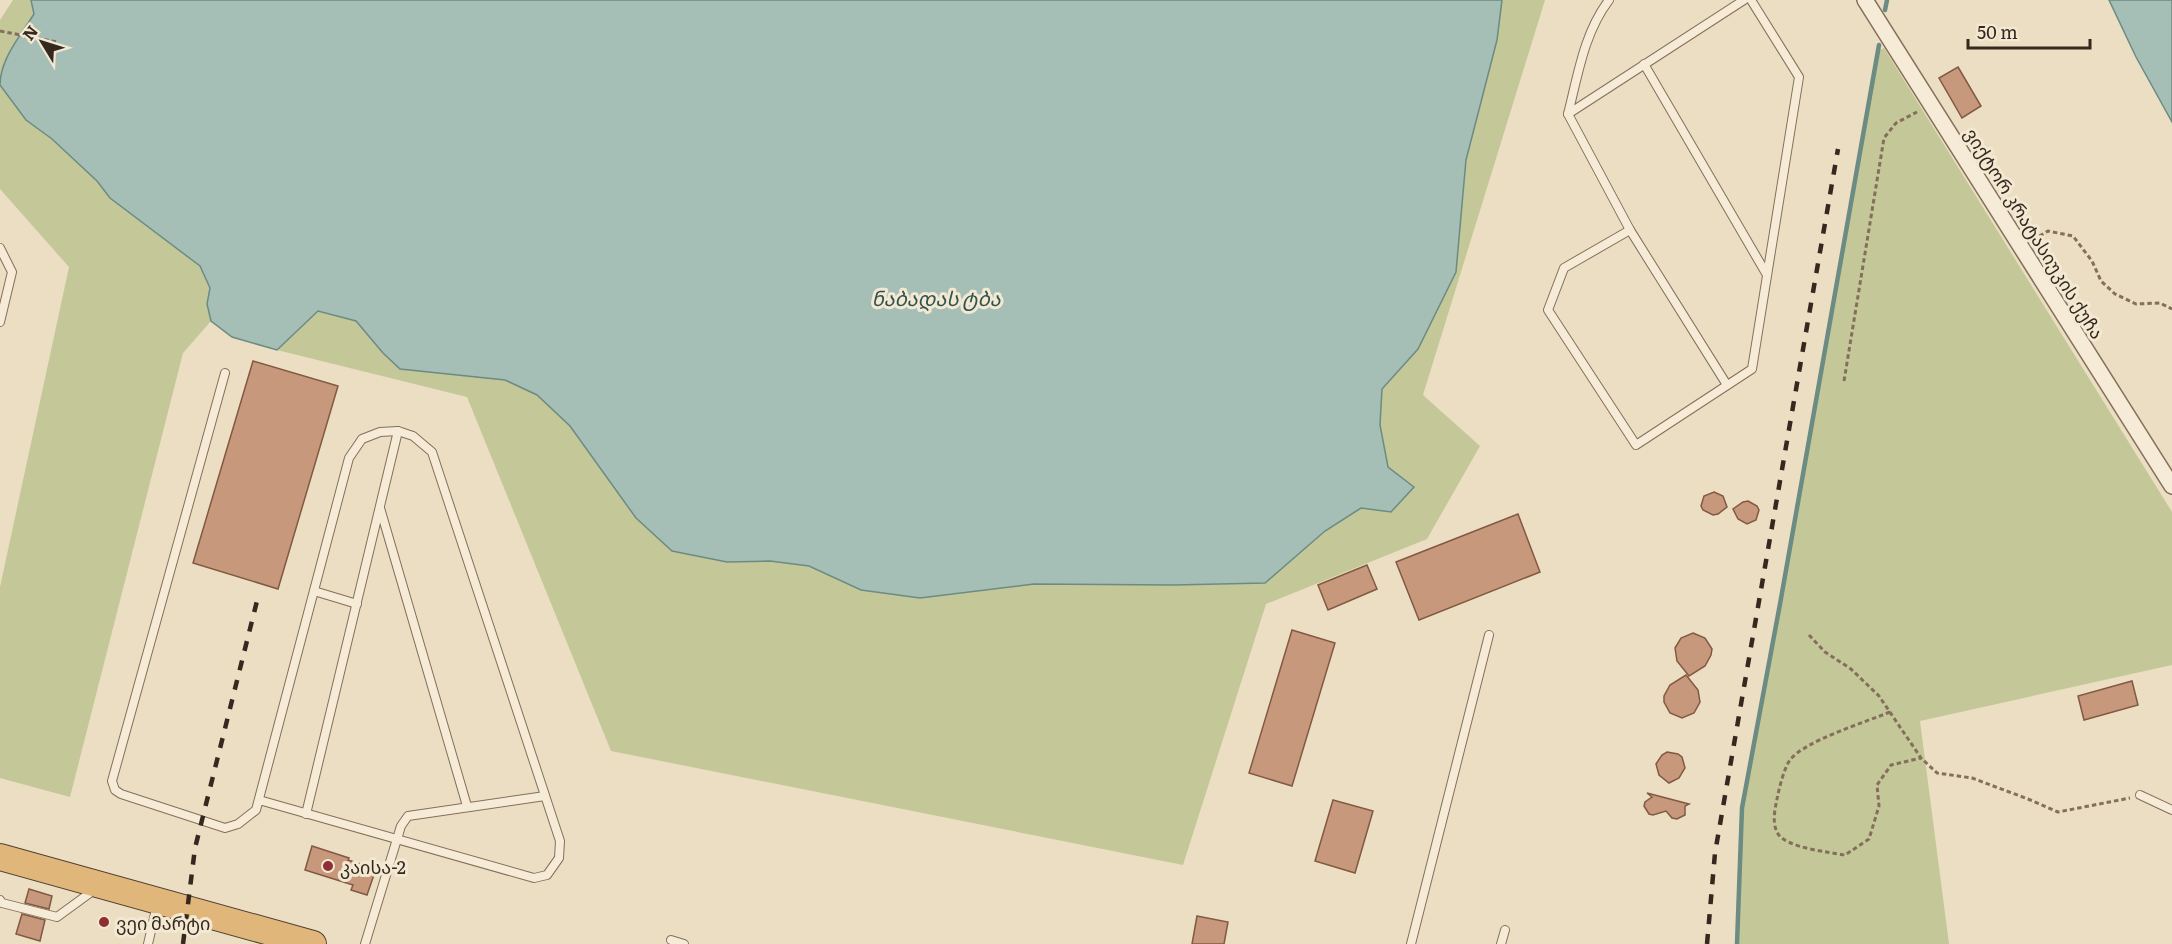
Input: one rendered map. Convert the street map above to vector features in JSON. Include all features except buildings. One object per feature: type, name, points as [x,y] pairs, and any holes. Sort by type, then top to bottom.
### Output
[{"type":"highway","points":[[0,857],[313,944]]},
{"type":"street","name":"ვიქტორ კრატასიუკის ქუჩა","points":[[1865,0],[2172,486]]},
{"type":"lane","points":[[1609,0],[1597,15],[1586,42],[1568,114],[1630,230],[1727,385]]},
{"type":"lane","points":[[1568,114],[1744,0]]},
{"type":"lane","points":[[1630,230],[1564,268],[1548,310],[1636,445],[1752,369],[1799,77],[1751,0]]},
{"type":"lane","points":[[1644,64],[1767,275]]},
{"type":"lane","points":[[0,248],[12,272],[0,322]]},
{"type":"lane","points":[[225,373],[112,781],[115,790],[121,794],[225,828],[238,824],[256,810],[349,458],[362,439],[380,432],[398,431],[412,436],[432,452],[560,841],[559,858],[547,875],[534,878],[259,800]]},
{"type":"lane","points":[[306,814],[398,431]]},
{"type":"lane","points":[[380,507],[467,806]]},
{"type":"lane","points":[[314,591],[357,604]]},
{"type":"lane","points":[[1411,944],[1489,635]]},
{"type":"lane","points":[[2140,795],[2172,810]]},
{"type":"lane","points":[[365,944],[401,826],[408,816],[545,796]]},
{"type":"lane","points":[[0,900],[2,903],[57,917],[100,885]]},
{"type":"lane","points":[[148,944],[158,901]]},
{"type":"lane","points":[[1501,944],[1505,930]]},
{"type":"lane","points":[[671,940],[684,944]]},
{"type":"path","points":[[0,31],[57,42]]},
{"type":"path","points":[[1844,381],[1884,138],[1896,123],[1931,104]]},
{"type":"path","points":[[2021,247],[2048,231],[2073,236],[2092,261],[2101,281],[2115,294],[2136,304],[2160,303],[2172,309]]},
{"type":"path","points":[[1809,635],[1825,652],[1851,669],[1879,696],[1921,758],[1937,773],[1972,778],[2058,812],[2140,795]]},
{"type":"path","points":[[1890,712],[1809,745],[1789,760],[1774,813],[1777,832],[1786,841],[1809,849],[1845,855],[1869,839],[1879,806],[1877,785],[1890,765],[1921,758]]},
{"type":"green space","points":[[13,0],[31,0],[34,14],[7,57],[0,77],[0,20]]},
{"type":"green space","points":[[1502,0],[1545,0],[1423,395],[1480,446],[1427,539],[1266,604],[1183,865],[611,751],[467,397],[277,350],[318,311],[356,321],[400,369],[505,380],[537,395],[570,426],[636,518],[672,551],[727,562],[770,561],[809,566],[861,590],[920,598],[1034,584],[1265,583],[1325,531],[1361,508],[1391,512],[1413,486],[1388,467],[1380,425],[1382,388],[1418,349],[1456,272],[1466,160],[1497,40]]},
{"type":"green space","points":[[1884,48],[2172,512],[2172,665],[1920,721],[1949,944],[1737,944],[1742,808],[1878,51]]},
{"type":"green space","points":[[0,85],[26,120],[52,139],[97,181],[110,198],[200,266],[210,288],[207,304],[211,321],[183,353],[70,797],[0,778],[0,587],[69,267],[0,189]]},
{"type":"water","name":"ნაბადას ტბა","points":[[31,0],[1502,0],[1497,40],[1466,160],[1456,272],[1418,349],[1382,389],[1380,425],[1388,467],[1414,487],[1391,512],[1361,508],[1325,531],[1265,583],[1034,584],[920,598],[861,590],[809,566],[770,561],[727,562],[672,551],[636,518],[570,426],[537,395],[505,380],[400,369],[356,321],[318,311],[277,350],[232,337],[211,321],[207,304],[210,288],[200,266],[110,198],[97,181],[52,139],[26,120],[0,85],[7,57],[34,14]]},
{"type":"water","points":[[2109,0],[2172,0],[2172,122],[2136,57]]},
{"type":"waterway","points":[[1885,10],[1887,0]]},
{"type":"waterway","points":[[1737,944],[1742,808],[1879,45]]},
{"type":"railway","points":[[1707,944],[1715,853],[1838,149]]},
{"type":"railway","points":[[183,944],[195,848],[259,593]]},
{"type":"place","name":"კაისა-2","points":[[328,866]]},
{"type":"place","name":"ვეი მარტი","points":[[104,922]]}]
